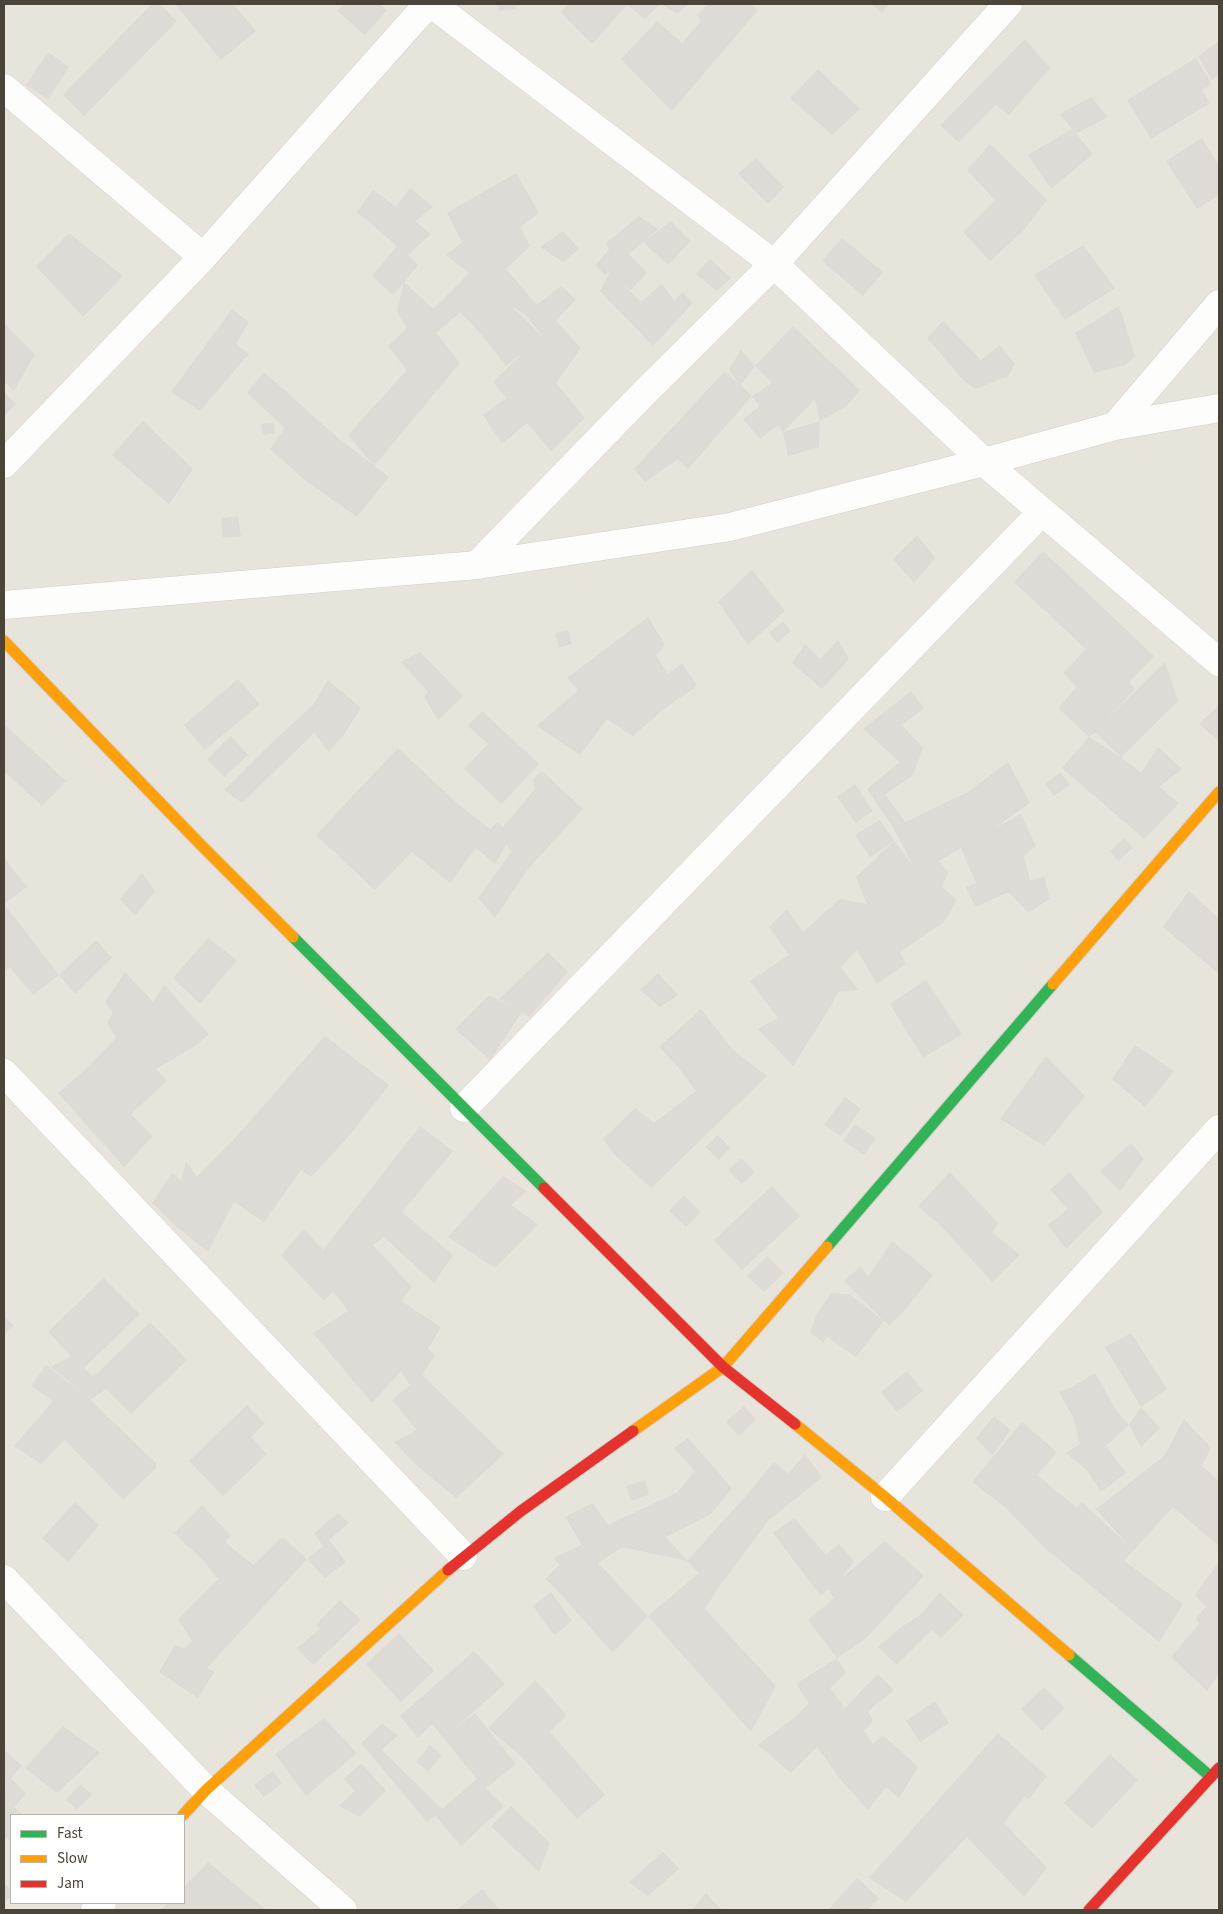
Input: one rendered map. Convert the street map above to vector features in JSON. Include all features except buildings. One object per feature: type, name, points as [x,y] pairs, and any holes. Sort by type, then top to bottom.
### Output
[{"type":"street","points":[[4,464],[203,257],[428,4]]},
{"type":"street","points":[[432,4],[774,264],[984,462],[1219,662]]},
{"type":"street","points":[[477,565],[643,394],[774,264],[1008,4]]},
{"type":"street","points":[[4,88],[203,257]]},
{"type":"street","points":[[1115,426],[1219,304]]},
{"type":"street","points":[[4,605],[477,565],[730,527],[984,462],[1115,426],[1219,408]]},
{"type":"street","points":[[464,1108],[1042,512]]},
{"type":"street","points":[[4,641],[201,845],[723,1367],[885,1497],[1211,1777]]},
{"type":"street","points":[[184,1814],[206,1790],[463,1556],[521,1511],[723,1367],[1219,792]]},
{"type":"street","points":[[4,1073],[463,1556]]},
{"type":"street","points":[[885,1497],[1219,1129]]},
{"type":"street","points":[[4,1579],[206,1790],[343,1910]]},
{"type":"street","points":[[1090,1910],[1219,1768]]},
{"type":"shaded area","points":[[4,4],[1219,4],[1219,1910],[4,1910]]},
{"type":"traffic: fast","points":[[293,937],[544,1188]]},
{"type":"traffic: fast","points":[[827,1247],[1053,984]]},
{"type":"traffic: fast","points":[[1069,1655],[1211,1777]]},
{"type":"traffic: slow","points":[[4,641],[201,845],[293,937]]},
{"type":"traffic: slow","points":[[1053,984],[1219,792]]},
{"type":"traffic: slow","points":[[633,1431],[723,1367],[827,1247]]},
{"type":"traffic: slow","points":[[795,1424],[885,1497],[1069,1655]]},
{"type":"traffic: slow","points":[[184,1814],[206,1790],[448,1570]]},
{"type":"traffic: jam","points":[[544,1188],[723,1367],[795,1424]]},
{"type":"traffic: jam","points":[[448,1570],[521,1511],[633,1431]]},
{"type":"traffic: jam","points":[[1089,1910],[1219,1768]]}]
